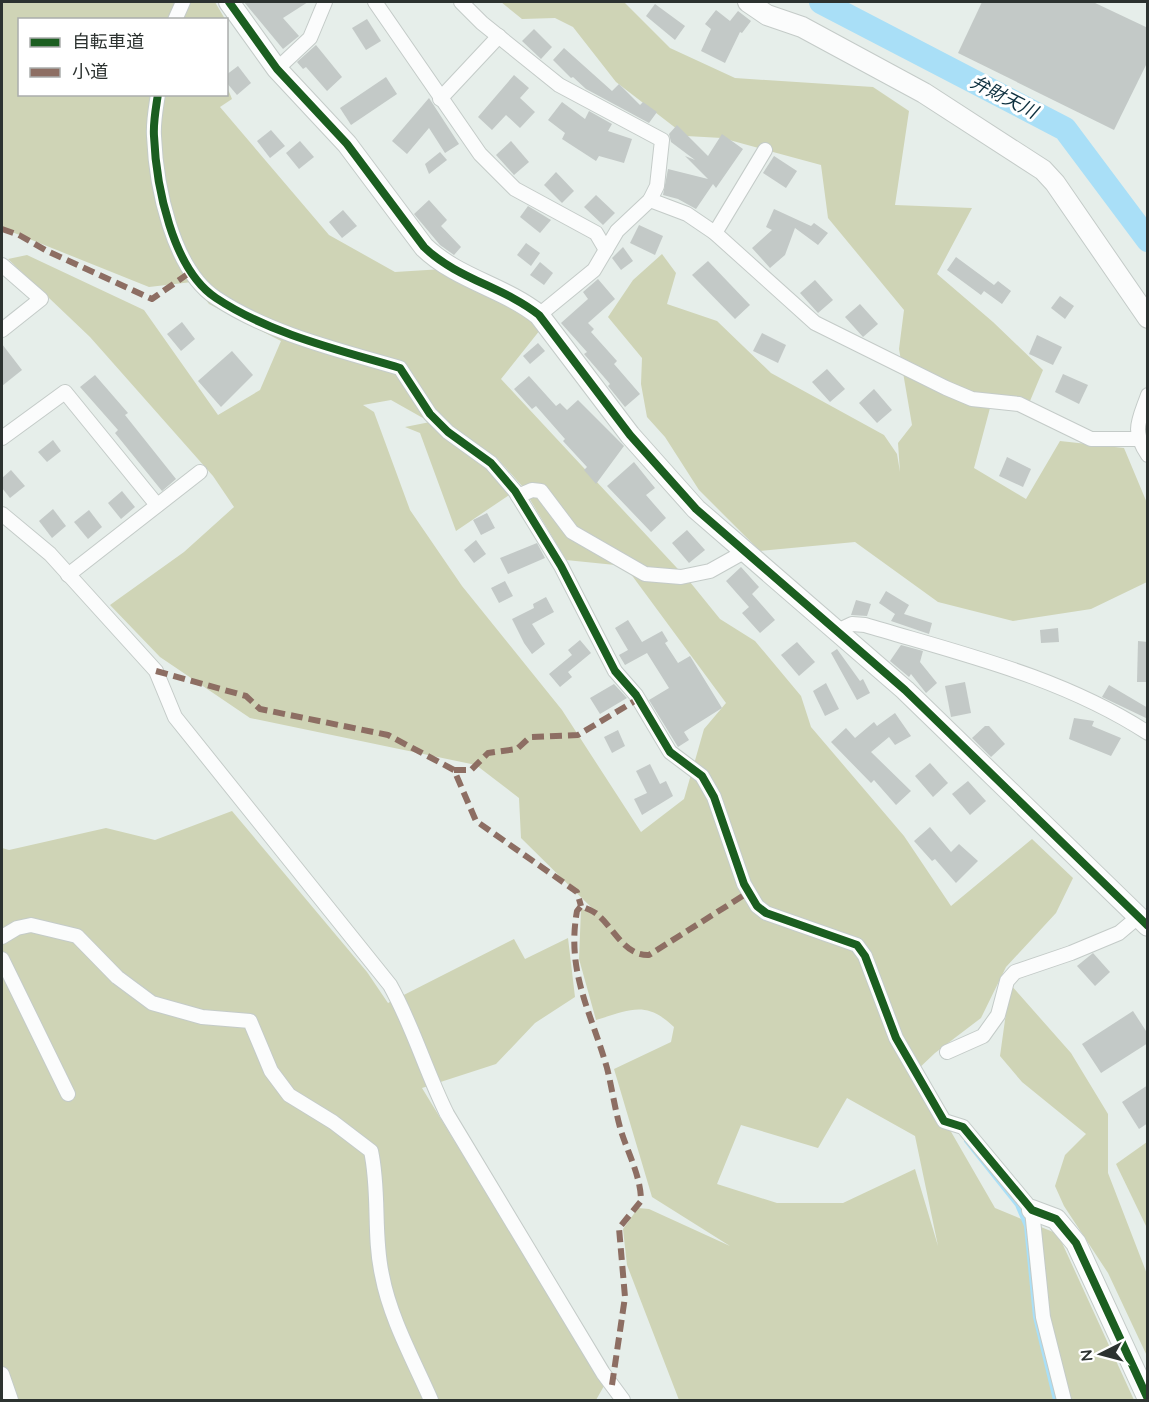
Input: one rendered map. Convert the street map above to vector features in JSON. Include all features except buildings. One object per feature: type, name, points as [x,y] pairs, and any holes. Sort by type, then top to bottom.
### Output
[{"type":"street","points":[[176,18],[183,2]]},
{"type":"street","points":[[229,2],[277,69],[347,144],[424,247],[437,260],[524,303],[539,315],[630,435],[696,508],[905,690],[1143,922],[1071,953],[1015,972],[1008,981],[998,1015],[983,1036],[947,1052]]},
{"type":"street","points":[[277,69],[310,38],[325,2]]},
{"type":"street","points":[[375,2],[480,154],[515,189],[596,233],[606,250]]},
{"type":"street","points":[[461,2],[559,86],[662,140],[657,186],[650,200],[617,231],[594,270],[539,315]]},
{"type":"street","points":[[748,2],[767,15],[802,27],[915,88],[1042,170],[1054,183],[1148,318]]},
{"type":"street","points":[[440,99],[499,36]]},
{"type":"street","points":[[158,96],[154,133],[162,194],[178,248],[205,288],[216,298],[288,334],[400,368],[429,414],[448,432],[491,463],[518,496],[561,566],[615,671],[636,695],[670,752],[702,776],[714,797],[744,884],[757,906],[766,913],[857,945],[865,956],[896,1038],[945,1121],[963,1126],[1032,1210],[1056,1219],[1076,1243],[1148,1399]]},
{"type":"street","points":[[715,232],[765,150]]},
{"type":"street","points":[[650,200],[687,214],[715,232],[816,323],[946,388],[972,399],[1018,404],[1091,439],[1137,440]]},
{"type":"street","points":[[2,265],[41,299],[2,330]]},
{"type":"street","points":[[2,438],[65,392],[157,505]]},
{"type":"street","points":[[1148,395],[1137,429],[1137,440],[1148,454]]},
{"type":"street","points":[[68,574],[200,472]]},
{"type":"street","points":[[518,496],[532,490],[541,491],[572,532],[645,574],[681,577],[710,571],[744,552]]},
{"type":"street","points":[[2,514],[50,554],[156,671],[175,717],[390,986],[400,1003],[447,1114],[603,1373],[623,1401]]},
{"type":"street","points":[[837,631],[852,624],[865,625],[1049,681],[1084,697],[1148,733]]},
{"type":"street","points":[[2,937],[17,928],[31,925],[77,936],[117,978],[152,1003],[202,1017],[250,1021],[272,1071],[289,1095],[333,1122],[371,1150],[375,1170],[382,1275],[400,1330],[431,1401]]},
{"type":"street","points":[[2,959],[68,1094]]},
{"type":"street","points":[[1032,1210],[1043,1317],[1064,1401]]},
{"type":"street","points":[[2,1374],[11,1401]]},
{"type":"green space","points":[[2,2],[215,2],[224,18],[18,18],[18,96],[228,96],[228,89],[232,99],[220,107],[329,235],[395,272],[443,269],[514,304],[540,330],[501,379],[690,582],[720,619],[755,641],[801,696],[811,727],[904,836],[951,906],[1032,839],[1073,878],[1056,913],[1006,967],[981,1018],[935,1053],[916,1071],[995,1208],[1058,1234],[1134,1400],[679,1400],[627,1265],[623,1229],[638,1208],[649,1209],[730,1246],[652,1197],[614,1069],[671,1042],[674,1027],[655,1013],[646,1010],[628,1011],[596,1020],[579,959],[581,909],[596,912],[521,838],[519,798],[476,765],[250,718],[160,657],[110,605],[184,552],[234,507],[213,476],[90,337],[8,259],[27,255],[144,310],[218,415],[260,390],[281,341],[209,304],[192,282],[149,287],[2,228]],"holes":[[[391,400],[430,422],[405,427],[420,433],[456,531],[515,491],[460,438],[497,458],[522,486],[566,560],[625,566],[726,703],[704,729],[684,799],[641,832],[562,710],[462,586],[410,510],[374,412],[363,405]],[[847,1098],[915,1136],[938,1246],[915,1169],[843,1203],[777,1203],[717,1184],[741,1125],[818,1148]]]},
{"type":"green space","points":[[501,2],[624,2],[670,48],[735,78],[873,87],[909,111],[895,205],[972,208],[937,274],[993,322],[1043,370],[1030,401],[990,408],[974,468],[1026,499],[1060,441],[1124,448],[1147,503],[1147,582],[1091,609],[1013,621],[938,602],[855,542],[760,551],[699,490],[665,437],[647,417],[641,384],[642,358],[608,317],[633,280],[662,254],[676,273],[667,304],[717,321],[771,373],[884,435],[897,454],[900,472],[898,443],[912,425],[899,349],[904,310],[828,218],[821,165],[722,138],[686,136],[616,82],[573,27],[555,18],[522,19]]},
{"type":"green space","points":[[232,811],[367,972],[388,1003],[514,939],[525,959],[568,938],[575,997],[535,1023],[496,1064],[422,1088],[604,1386],[596,1400],[2,1400],[2,848],[9,850],[106,828],[155,840]]},
{"type":"green space","points":[[1010,984],[1071,1053],[1108,1114],[1108,1173],[1147,1274],[1147,1356],[1108,1273],[1064,1206],[1055,1186],[1065,1155],[1086,1134],[1022,1082],[1000,1056]]},
{"type":"green space","points":[[1147,1142],[1147,1228],[1116,1164]]},
{"type":"waterway","name":"弁財天川","points":[[821,2],[1065,129],[1148,240]]},
{"type":"waterway","points":[[966,1141],[1017,1205],[1026,1226],[1035,1317],[1055,1400]]},
{"type":"marked path","points":[[2,229],[152,299],[192,271]]},
{"type":"marked path","points":[[156,671],[246,696],[260,709],[388,735],[454,770],[476,821],[577,892],[581,906]]},
{"type":"marked path","points":[[454,770],[471,770],[488,753],[517,749],[530,737],[578,735],[638,699]]},
{"type":"marked path","points":[[612,1385],[625,1297],[619,1228],[641,1201],[637,1174],[621,1131],[607,1068],[577,973],[574,933],[577,911],[581,906],[594,912],[627,947],[649,955],[749,892]]},
{"type":"cycle path","points":[[229,2],[277,69],[347,144],[424,247],[451,267],[511,297],[539,315],[630,435],[696,509],[905,690],[1148,926]]},
{"type":"cycle path","points":[[158,96],[154,120],[155,156],[163,201],[178,247],[188,267],[201,285],[216,298],[259,322],[305,340],[400,368],[430,414],[448,432],[491,463],[515,491],[561,566],[615,671],[636,695],[670,752],[702,776],[714,797],[744,884],[757,906],[766,913],[857,945],[865,956],[896,1038],[944,1121],[963,1127],[1032,1210],[1056,1219],[1076,1243],[1148,1399]]}]
